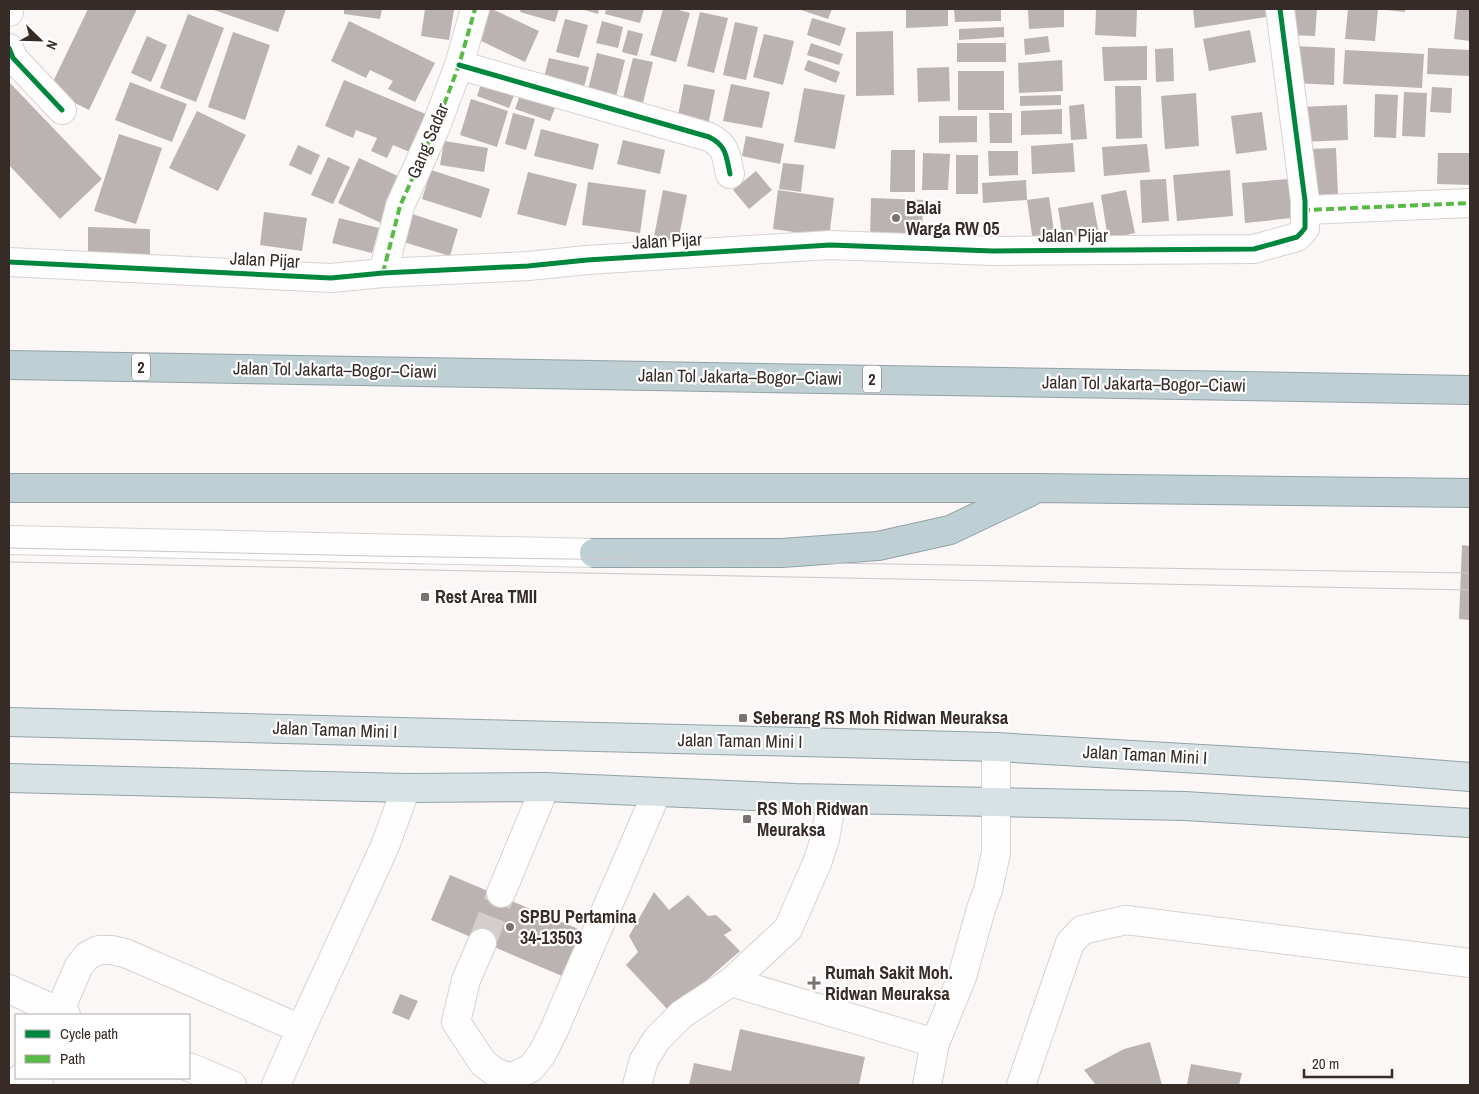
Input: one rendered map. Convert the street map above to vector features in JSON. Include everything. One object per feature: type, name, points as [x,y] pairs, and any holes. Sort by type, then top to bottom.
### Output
[{"type":"highway","name":"Jalan Tol Jakarta–Bogor–Ciawi","points":[[9,365],[1470,390]]},
{"type":"highway","points":[[9,488],[1038,488],[1470,493]]},
{"type":"highway","points":[[594,553],[782,553],[878,546],[950,530],[1038,488]]},
{"type":"main road","name":"Jalan Taman Mini I","points":[[9,722],[996,748],[1345,767],[1470,777]]},
{"type":"main road","points":[[9,778],[406,788],[545,787],[832,799],[1184,806],[1470,824]]},
{"type":"street","name":"Gang Sadar","points":[[383,273],[400,206],[436,126],[459,66],[475,9]]},
{"type":"street","points":[[1280,9],[1306,210],[1470,203]]},
{"type":"street","points":[[9,48],[13,58],[62,110]]},
{"type":"street","points":[[459,66],[709,137],[718,141],[724,148],[730,174]]},
{"type":"street","name":"Jalan Pijar","points":[[9,262],[331,278],[383,273],[528,266],[587,260],[830,245],[993,251],[1254,249],[1296,237],[1305,228],[1306,210]]},
{"type":"street","points":[[9,540],[594,553]]},
{"type":"street","points":[[927,1085],[935,1044],[962,977],[988,890],[996,853],[996,748]]},
{"type":"street","points":[[501,893],[545,787]]},
{"type":"street","points":[[276,1085],[385,846],[406,788]]},
{"type":"street","points":[[482,943],[466,980],[456,1022],[482,1063],[495,1072],[511,1078],[531,1068],[542,1054],[658,792]]},
{"type":"street","points":[[638,1085],[644,1060],[657,1039],[682,1014],[731,982],[788,929],[817,863],[825,839],[832,799]]},
{"type":"street","points":[[1021,1085],[1070,943],[1082,930],[1126,920],[1470,963]]},
{"type":"street","points":[[9,989],[62,1014],[79,966],[86,956],[98,950],[111,950],[125,953],[301,1029]]},
{"type":"street","points":[[731,982],[935,1044]]},
{"type":"street","points":[[190,1067],[232,1085]]},
{"type":"street","points":[[24,1079],[39,1085]]},
{"type":"building","points":[[88,9],[137,9],[89,110],[49,90]]},
{"type":"building","points":[[211,9],[286,9],[278,32]]},
{"type":"building","points":[[344,9],[382,9],[380,19],[344,14]]},
{"type":"building","points":[[425,9],[454,10],[449,40],[421,36]]},
{"type":"building","points":[[487,9],[492,9],[539,31],[525,62],[473,37]]},
{"type":"building","points":[[521,9],[559,9],[555,22],[520,12]]},
{"type":"building","points":[[581,9],[599,9],[598,14]]},
{"type":"building","points":[[606,9],[644,9],[640,23],[605,14]]},
{"type":"building","points":[[663,9],[675,9],[690,13],[676,62],[650,55]]},
{"type":"building","points":[[798,9],[832,9],[828,19]]},
{"type":"building","points":[[906,9],[948,9],[948,26],[906,28]]},
{"type":"building","points":[[954,9],[1001,9],[1001,21],[955,22]]},
{"type":"building","points":[[1028,9],[1064,9],[1064,27],[1029,29]]},
{"type":"building","points":[[1096,9],[1137,9],[1136,37],[1095,35]]},
{"type":"building","points":[[1193,9],[1265,9],[1266,17],[1195,28]]},
{"type":"building","points":[[1288,9],[1317,9],[1315,36],[1286,35]]},
{"type":"building","points":[[1348,9],[1378,9],[1375,41],[1345,39]]},
{"type":"building","points":[[1405,9],[1405,12],[1386,10]]},
{"type":"building","points":[[1457,9],[1470,9],[1470,41],[1454,39]]},
{"type":"building","points":[[700,12],[728,18],[714,73],[687,66]]},
{"type":"building","points":[[188,14],[224,28],[196,102],[160,88]]},
{"type":"building","points":[[812,18],[846,28],[840,46],[807,35]]},
{"type":"building","points":[[565,19],[588,25],[579,58],[556,52]]},
{"type":"building","points":[[349,21],[435,63],[415,102],[388,89],[393,81],[370,70],[366,78],[331,61]]},
{"type":"building","points":[[602,21],[623,27],[618,48],[596,43]]},
{"type":"building","points":[[735,22],[758,27],[746,80],[723,75]]},
{"type":"building","points":[[1004,27],[1004,37],[959,40],[959,29]]},
{"type":"building","points":[[628,30],[643,34],[637,56],[622,52]]},
{"type":"building","points":[[1250,30],[1256,62],[1209,71],[1203,39]]},
{"type":"building","points":[[893,31],[894,95],[856,96],[856,32]]},
{"type":"building","points":[[233,32],[270,45],[245,120],[208,107]]},
{"type":"building","points":[[764,34],[794,41],[783,85],[753,77]]},
{"type":"building","points":[[147,36],[167,45],[151,82],[131,73]]},
{"type":"building","points":[[1048,36],[1050,52],[1025,55],[1024,39]]},
{"type":"building","points":[[811,43],[843,54],[839,65],[807,55]]},
{"type":"building","points":[[957,43],[1006,43],[1006,62],[957,62]]},
{"type":"building","points":[[1147,46],[1147,80],[1104,81],[1102,47]]},
{"type":"building","points":[[1295,46],[1335,48],[1334,85],[1293,83]]},
{"type":"building","points":[[1173,48],[1174,81],[1156,82],[1155,49]]},
{"type":"building","points":[[1428,48],[1470,50],[1470,76],[1427,74]]},
{"type":"building","points":[[1345,50],[1424,54],[1422,88],[1343,84]]},
{"type":"building","points":[[597,53],[625,60],[615,101],[587,94]]},
{"type":"building","points":[[549,58],[589,67],[584,87],[544,77]]},
{"type":"building","points":[[633,58],[653,62],[641,111],[621,106]]},
{"type":"building","points":[[808,60],[840,72],[836,83],[804,70]]},
{"type":"building","points":[[1062,60],[1063,91],[1019,93],[1018,63]]},
{"type":"building","points":[[949,67],[950,101],[918,102],[917,68]]},
{"type":"building","points":[[958,71],[1004,71],[1004,110],[958,110]]},
{"type":"building","points":[[484,75],[517,88],[509,108],[477,96]]},
{"type":"building","points":[[344,80],[428,115],[412,153],[393,145],[387,158],[371,151],[377,138],[356,130],[353,138],[325,126]]},
{"type":"building","points":[[9,82],[102,179],[60,219],[9,165]]},
{"type":"building","points":[[130,82],[187,104],[172,142],[115,120]]},
{"type":"building","points":[[684,84],[715,90],[708,126],[677,121]]},
{"type":"building","points":[[731,84],[770,92],[762,128],[723,121]]},
{"type":"building","points":[[1115,86],[1141,86],[1142,138],[1116,139]]},
{"type":"building","points":[[1432,87],[1452,88],[1451,113],[1430,112]]},
{"type":"building","points":[[804,88],[845,95],[835,149],[794,142]]},
{"type":"building","points":[[1404,92],[1427,93],[1425,137],[1402,136]]},
{"type":"building","points":[[1196,93],[1199,146],[1165,149],[1161,96]]},
{"type":"building","points":[[1375,94],[1398,95],[1396,138],[1374,137]]},
{"type":"building","points":[[520,95],[555,108],[550,121],[515,109]]},
{"type":"building","points":[[1061,95],[1061,105],[1020,106],[1020,96]]},
{"type":"building","points":[[471,99],[508,111],[497,147],[460,135]]},
{"type":"building","points":[[1084,104],[1087,139],[1071,140],[1069,106]]},
{"type":"building","points":[[1347,105],[1348,140],[1301,142],[1300,107]]},
{"type":"building","points":[[1062,109],[1062,134],[1021,135],[1021,111]]},
{"type":"building","points":[[197,111],[246,135],[218,191],[169,168]]},
{"type":"building","points":[[1262,112],[1267,150],[1236,154],[1231,116]]},
{"type":"building","points":[[513,113],[535,119],[526,150],[505,144]]},
{"type":"building","points":[[989,113],[1012,113],[1012,143],[990,143]]},
{"type":"building","points":[[939,116],[977,116],[977,142],[939,143]]},
{"type":"building","points":[[541,129],[599,144],[593,170],[534,156]]},
{"type":"building","points":[[119,134],[162,148],[136,224],[94,211]]},
{"type":"building","points":[[746,136],[784,144],[780,164],[742,156]]},
{"type":"building","points":[[623,140],[665,150],[660,174],[617,164]]},
{"type":"building","points":[[444,141],[488,148],[484,172],[440,165]]},
{"type":"building","points":[[1073,143],[1075,172],[1032,174],[1031,146]]},
{"type":"building","points":[[1147,144],[1150,172],[1104,176],[1102,147]]},
{"type":"building","points":[[298,145],[320,155],[311,175],[289,165]]},
{"type":"building","points":[[1336,148],[1338,195],[1310,197],[1308,149]]},
{"type":"building","points":[[891,150],[915,150],[915,192],[890,192]]},
{"type":"building","points":[[988,151],[1018,151],[1018,175],[989,176]]},
{"type":"building","points":[[923,153],[950,154],[948,190],[922,190]]},
{"type":"building","points":[[1438,153],[1470,153],[1470,185],[1437,184]]},
{"type":"building","points":[[956,155],[978,155],[978,194],[956,194]]},
{"type":"building","points":[[328,157],[350,167],[333,204],[311,195]]},
{"type":"building","points":[[359,158],[402,178],[381,223],[338,203]]},
{"type":"building","points":[[783,163],[804,165],[801,192],[779,189]]},
{"type":"building","points":[[431,170],[490,189],[481,218],[422,199]]},
{"type":"building","points":[[1230,170],[1233,216],[1177,221],[1173,175]]},
{"type":"building","points":[[756,171],[772,190],[749,209],[733,190]]},
{"type":"building","points":[[528,172],[577,184],[566,226],[517,214]]},
{"type":"building","points":[[1166,179],[1169,221],[1142,223],[1140,180]]},
{"type":"building","points":[[1289,179],[1292,218],[1245,223],[1242,183]]},
{"type":"building","points":[[1026,180],[1027,200],[983,203],[982,183]]},
{"type":"building","points":[[588,182],[646,190],[640,233],[582,225]]},
{"type":"building","points":[[663,190],[687,195],[677,247],[653,242]]},
{"type":"building","points":[[778,190],[834,198],[829,237],[773,229]]},
{"type":"building","points":[[1126,190],[1135,233],[1108,239],[1101,195]]},
{"type":"building","points":[[1049,197],[1055,238],[1033,242],[1027,200]]},
{"type":"building","name":"Balai Warga RW 05","points":[[871,198],[923,200],[922,238],[870,237]]},
{"type":"building","points":[[1093,202],[1099,234],[1063,240],[1058,208]]},
{"type":"building","points":[[264,212],[307,218],[302,251],[260,245]]},
{"type":"building","points":[[409,213],[458,229],[450,256],[400,241]]},
{"type":"building","points":[[339,218],[379,228],[372,253],[332,243]]},
{"type":"building","points":[[88,227],[150,229],[150,257],[88,256]]},
{"type":"building","points":[[1462,545],[1470,546],[1470,620],[1459,619]]},
{"type":"building","name":"SPBU Pertamina 34-13503","points":[[450,875],[588,933],[569,979],[431,920]]},
{"type":"building","points":[[654,892],[669,910],[688,895],[708,916],[716,915],[732,930],[724,935],[740,951],[670,1012],[626,965],[638,952],[629,936]]},
{"type":"building","points":[[400,994],[418,1001],[409,1020],[392,1013]]},
{"type":"building","points":[[740,1029],[865,1057],[859,1085],[689,1085],[694,1063],[731,1071]]},
{"type":"building","points":[[1150,1042],[1162,1085],[1096,1085],[1084,1070],[1124,1049]]},
{"type":"building","points":[[1191,1064],[1242,1073],[1239,1085],[1187,1085]]},
{"type":"tunnel","points":[[482,943],[501,893]]},
{"type":"tram line","points":[[9,548],[374,556],[1470,573]]},
{"type":"tram line","points":[[9,562],[1470,590]]},
{"type":"marked path","points":[[383,273],[400,206],[436,126],[459,65],[475,9]]},
{"type":"marked path","points":[[1306,214],[1306,210],[1470,203]]},
{"type":"cycle path","points":[[9,262],[331,278],[383,273],[528,266],[587,260],[830,245],[993,251],[1254,249],[1297,237],[1305,228],[1305,201],[1280,9]]},
{"type":"cycle path","points":[[9,48],[13,58],[62,110]]},
{"type":"cycle path","points":[[459,65],[709,137],[715,140],[725,152],[730,174]]},
{"type":"place","name":"Balai Warga RW 05","points":[[896,218]]},
{"type":"place","name":"Rest Area TMII","points":[[425,597]]},
{"type":"place","name":"Seberang RS Moh Ridwan Meuraksa","points":[[743,718]]},
{"type":"place","name":"RS Moh Ridwan Meuraksa","points":[[747,819]]},
{"type":"place","name":"SPBU Pertamina 34-13503","points":[[510,927]]},
{"type":"place","name":"Rumah Sakit Moh. Ridwan Meuraksa","points":[[814,983]]}]
